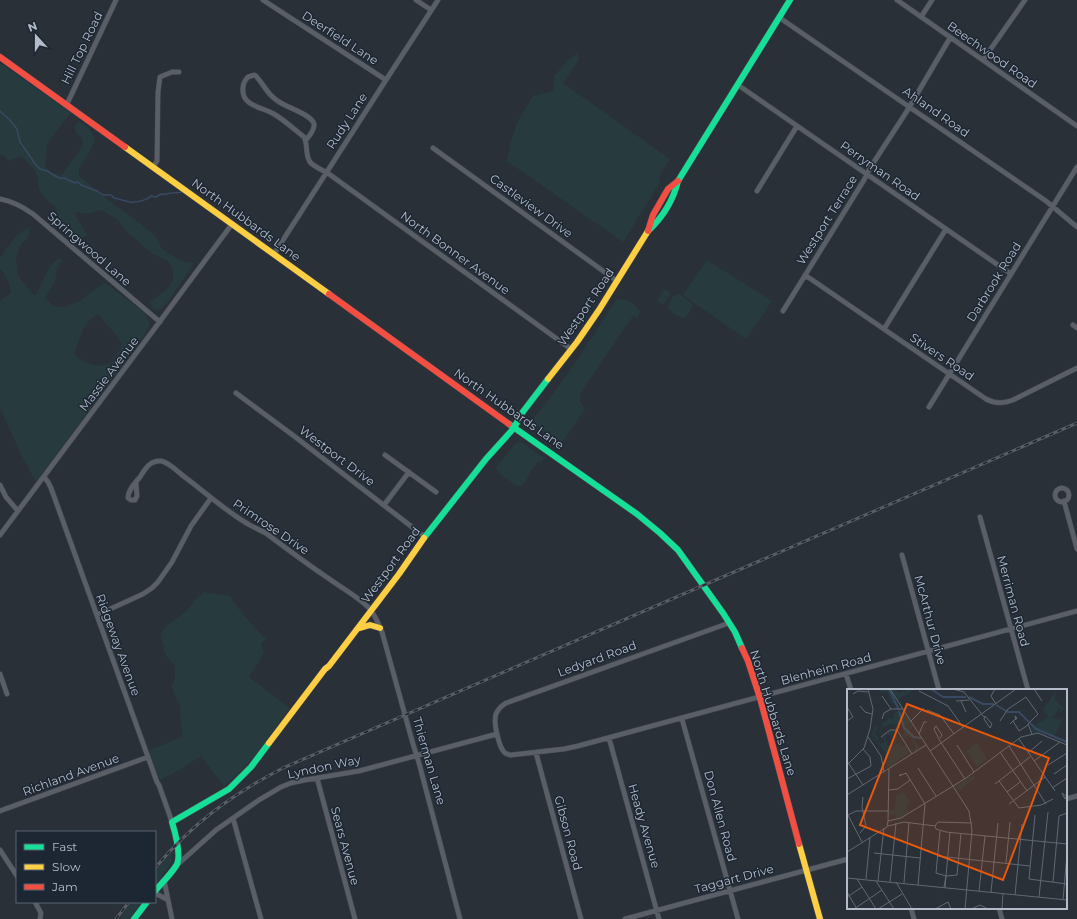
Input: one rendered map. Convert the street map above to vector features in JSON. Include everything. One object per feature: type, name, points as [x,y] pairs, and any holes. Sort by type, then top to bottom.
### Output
[{"type":"street","name":"Hill Top Road","points":[[67,104],[116,0]]},
{"type":"street","name":"Deerfield Lane","points":[[263,0],[386,80]]},
{"type":"street","points":[[416,0],[431,10]]},
{"type":"street","name":"Rudy Lane","points":[[274,254],[438,0]]},
{"type":"street","name":"Westport Road","points":[[172,822],[224,792],[240,779],[357,630],[486,459],[514,428],[522,413],[577,342],[592,320],[648,231],[652,214],[670,187],[678,181],[790,0]]},
{"type":"street","name":"Beechwood Road","points":[[897,0],[1077,126]]},
{"type":"street","points":[[921,17],[932,0]]},
{"type":"street","points":[[983,60],[1025,0]]},
{"type":"street","name":"Ahland Road","points":[[780,18],[1053,206],[1077,227]]},
{"type":"street","name":"Westport Terrace","points":[[782,311],[909,107],[950,38]]},
{"type":"street","name":"North Hubbards Lane","points":[[0,57],[514,428],[637,514],[678,550],[730,623],[743,649],[760,698],[820,919]]},
{"type":"street","points":[[153,167],[157,161],[158,92],[160,77],[172,72],[179,72]]},
{"type":"street","points":[[251,75],[256,76],[268,92],[280,103],[310,118],[314,124],[314,128],[306,140],[273,113],[246,100],[243,88],[248,77],[251,75]]},
{"type":"street","name":"Perryman Road","points":[[738,86],[1011,274]]},
{"type":"street","points":[[757,191],[797,126]]},
{"type":"street","name":"North Bonner Avenue","points":[[306,140],[310,162],[571,349]]},
{"type":"street","name":"Castleview Drive","points":[[433,148],[617,281]]},
{"type":"street","name":"Darbrook Road","points":[[929,407],[1077,167]]},
{"type":"street","name":"Springwood Lane","points":[[0,199],[18,204],[33,214],[160,322]]},
{"type":"street","name":"Massie Avenue","points":[[0,535],[232,224]]},
{"type":"street","points":[[884,329],[946,229]]},
{"type":"street","name":"Stivers Road","points":[[805,275],[986,399],[995,403],[1013,400],[1077,368]]},
{"type":"street","name":"Westport Drive","points":[[236,393],[426,537]]},
{"type":"street","points":[[386,455],[436,492]]},
{"type":"street","name":"Primrose Drive","points":[[136,482],[151,463],[158,461],[168,463],[177,472],[211,498],[248,524],[267,534],[366,605],[371,611]]},
{"type":"street","points":[[384,505],[409,472]]},
{"type":"street","name":"Ridgeway Avenue","points":[[44,478],[51,488],[172,822]]},
{"type":"street","points":[[0,485],[6,497],[18,511]]},
{"type":"street","points":[[97,615],[143,594],[158,582],[172,562],[191,526],[211,498]]},
{"type":"street","points":[[1064,501],[1077,549]]},
{"type":"street","name":"Merriman Road","points":[[980,517],[1028,689]]},
{"type":"street","name":"McArthur Drive","points":[[902,555],[939,689]]},
{"type":"street","name":"Thierman Lane","points":[[371,611],[380,628],[417,755],[460,919]]},
{"type":"street","name":"Blenheim Road","points":[[497,734],[502,750],[511,755],[564,749],[682,719],[1077,612]]},
{"type":"street","name":"Ledyard Road","points":[[497,734],[494,723],[496,713],[501,706],[506,703],[730,623]]},
{"type":"street","points":[[357,630],[365,625],[371,624],[380,628]]},
{"type":"street","points":[[846,674],[851,689]]},
{"type":"street","points":[[0,675],[7,694]]},
{"type":"street","name":"Don Allen Road","points":[[682,719],[738,919]]},
{"type":"street","name":"Lyndon Way","points":[[177,865],[216,830],[259,800],[291,783],[359,771],[497,734]]},
{"type":"street","name":"Heady Avenue","points":[[609,738],[659,919]]},
{"type":"street","name":"Gibson Road","points":[[536,753],[581,919]]},
{"type":"street","name":"Richland Avenue","points":[[0,811],[148,757]]},
{"type":"street","name":"Sears Avenue","points":[[316,778],[355,919]]},
{"type":"street","points":[[1067,799],[1077,796]]},
{"type":"street","points":[[233,818],[261,919]]},
{"type":"street","points":[[156,891],[177,865],[178,850],[172,822]]},
{"type":"street","points":[[0,850],[16,874]]},
{"type":"street","name":"Taggart Drive","points":[[624,919],[847,859]]},
{"type":"street","points":[[164,880],[172,919]]},
{"type":"street","points":[[156,893],[168,900]]},
{"type":"street","points":[[36,903],[41,914],[40,919]]},
{"type":"street","points":[[134,919],[146,903]]},
{"type":"street","points":[[911,909],[914,919]]},
{"type":"street","points":[[999,909],[1002,919]]},
{"type":"green space","points":[[577,53],[579,59],[563,83],[670,159],[661,173],[659,184],[623,242],[507,161],[511,141],[519,119],[533,96],[554,91],[554,76],[567,61]]},
{"type":"green space","points":[[0,63],[71,113],[47,143],[45,167],[51,172],[61,176],[83,146],[82,138],[76,133],[74,126],[79,121],[89,129],[95,140],[79,168],[79,176],[156,237],[162,249],[181,261],[194,263],[167,303],[158,311],[153,309],[150,302],[168,288],[173,280],[173,270],[168,261],[153,254],[128,233],[117,219],[101,210],[88,214],[77,212],[75,215],[87,235],[82,238],[75,237],[62,226],[58,220],[56,208],[42,195],[35,171],[21,156],[8,161],[4,155],[0,156]]},
{"type":"green space","points":[[29,227],[29,235],[20,246],[16,260],[18,276],[34,295],[37,293],[50,266],[60,258],[62,261],[57,268],[55,282],[45,298],[53,306],[65,307],[80,301],[105,283],[144,312],[150,324],[144,336],[36,482],[21,454],[0,408],[0,301],[11,293],[10,285],[4,273],[0,269],[0,257],[13,240]],"holes":[[[99,314],[103,321],[122,343],[119,352],[111,364],[91,365],[74,354],[83,331],[89,321]]]},
{"type":"green space","points":[[707,260],[772,301],[746,339],[683,295]]},
{"type":"green space","points":[[664,289],[671,293],[663,305],[657,301]]},
{"type":"green space","points":[[674,295],[681,295],[693,304],[685,318],[675,314],[667,307]]},
{"type":"green space","points":[[620,299],[632,303],[640,312],[637,318],[633,316],[581,392],[580,401],[585,409],[561,444],[536,426],[530,428],[531,421],[575,363],[616,300]]},
{"type":"green space","points":[[519,442],[524,443],[544,458],[541,463],[538,462],[524,483],[517,486],[502,475],[496,467],[515,444]]},
{"type":"green space","points":[[204,592],[230,596],[247,619],[266,639],[261,644],[264,653],[249,677],[290,708],[251,760],[224,786],[201,756],[160,780],[149,750],[182,737],[180,705],[172,687],[175,678],[175,666],[166,656],[160,634],[169,624],[186,611]]},
{"type":"green space","points":[[174,851],[170,865],[156,884],[156,870]]},
{"type":"green space","points":[[130,903],[141,903],[129,919],[119,919]]},
{"type":"waterway","points":[[0,111],[17,129],[20,142],[36,165],[40,169],[59,178],[64,178],[75,183],[78,182],[81,185],[103,195],[111,195],[114,198],[130,202],[141,201],[151,196],[156,197],[161,194],[181,192]]},
{"type":"railway","points":[[156,867],[184,837],[214,811],[246,789],[283,768],[1077,423]]},
{"type":"railway","points":[[116,919],[128,903]]},
{"type":"traffic: fast","points":[[648,231],[667,208],[678,181],[790,0]]},
{"type":"traffic: fast","points":[[424,538],[486,459],[514,428],[522,413],[548,379]]},
{"type":"traffic: fast","points":[[509,424],[637,514],[678,550],[723,613],[735,632],[742,648]]},
{"type":"traffic: fast","points":[[156,890],[171,873],[178,862],[177,844],[172,822],[229,789],[251,767],[269,743]]},
{"type":"traffic: fast","points":[[134,919],[146,903]]},
{"type":"traffic: slow","points":[[125,147],[329,294]]},
{"type":"traffic: slow","points":[[548,379],[577,342],[599,310],[648,231]]},
{"type":"traffic: slow","points":[[269,743],[399,574],[424,538]]},
{"type":"traffic: slow","points":[[360,628],[370,625],[380,628]]},
{"type":"traffic: slow","points":[[799,844],[820,919]]},
{"type":"traffic: jam","points":[[0,57],[125,147]]},
{"type":"traffic: jam","points":[[648,231],[653,215],[668,189],[678,181]]},
{"type":"traffic: jam","points":[[329,294],[509,424]]},
{"type":"traffic: jam","points":[[742,648],[748,661],[760,698],[799,844]]}]
